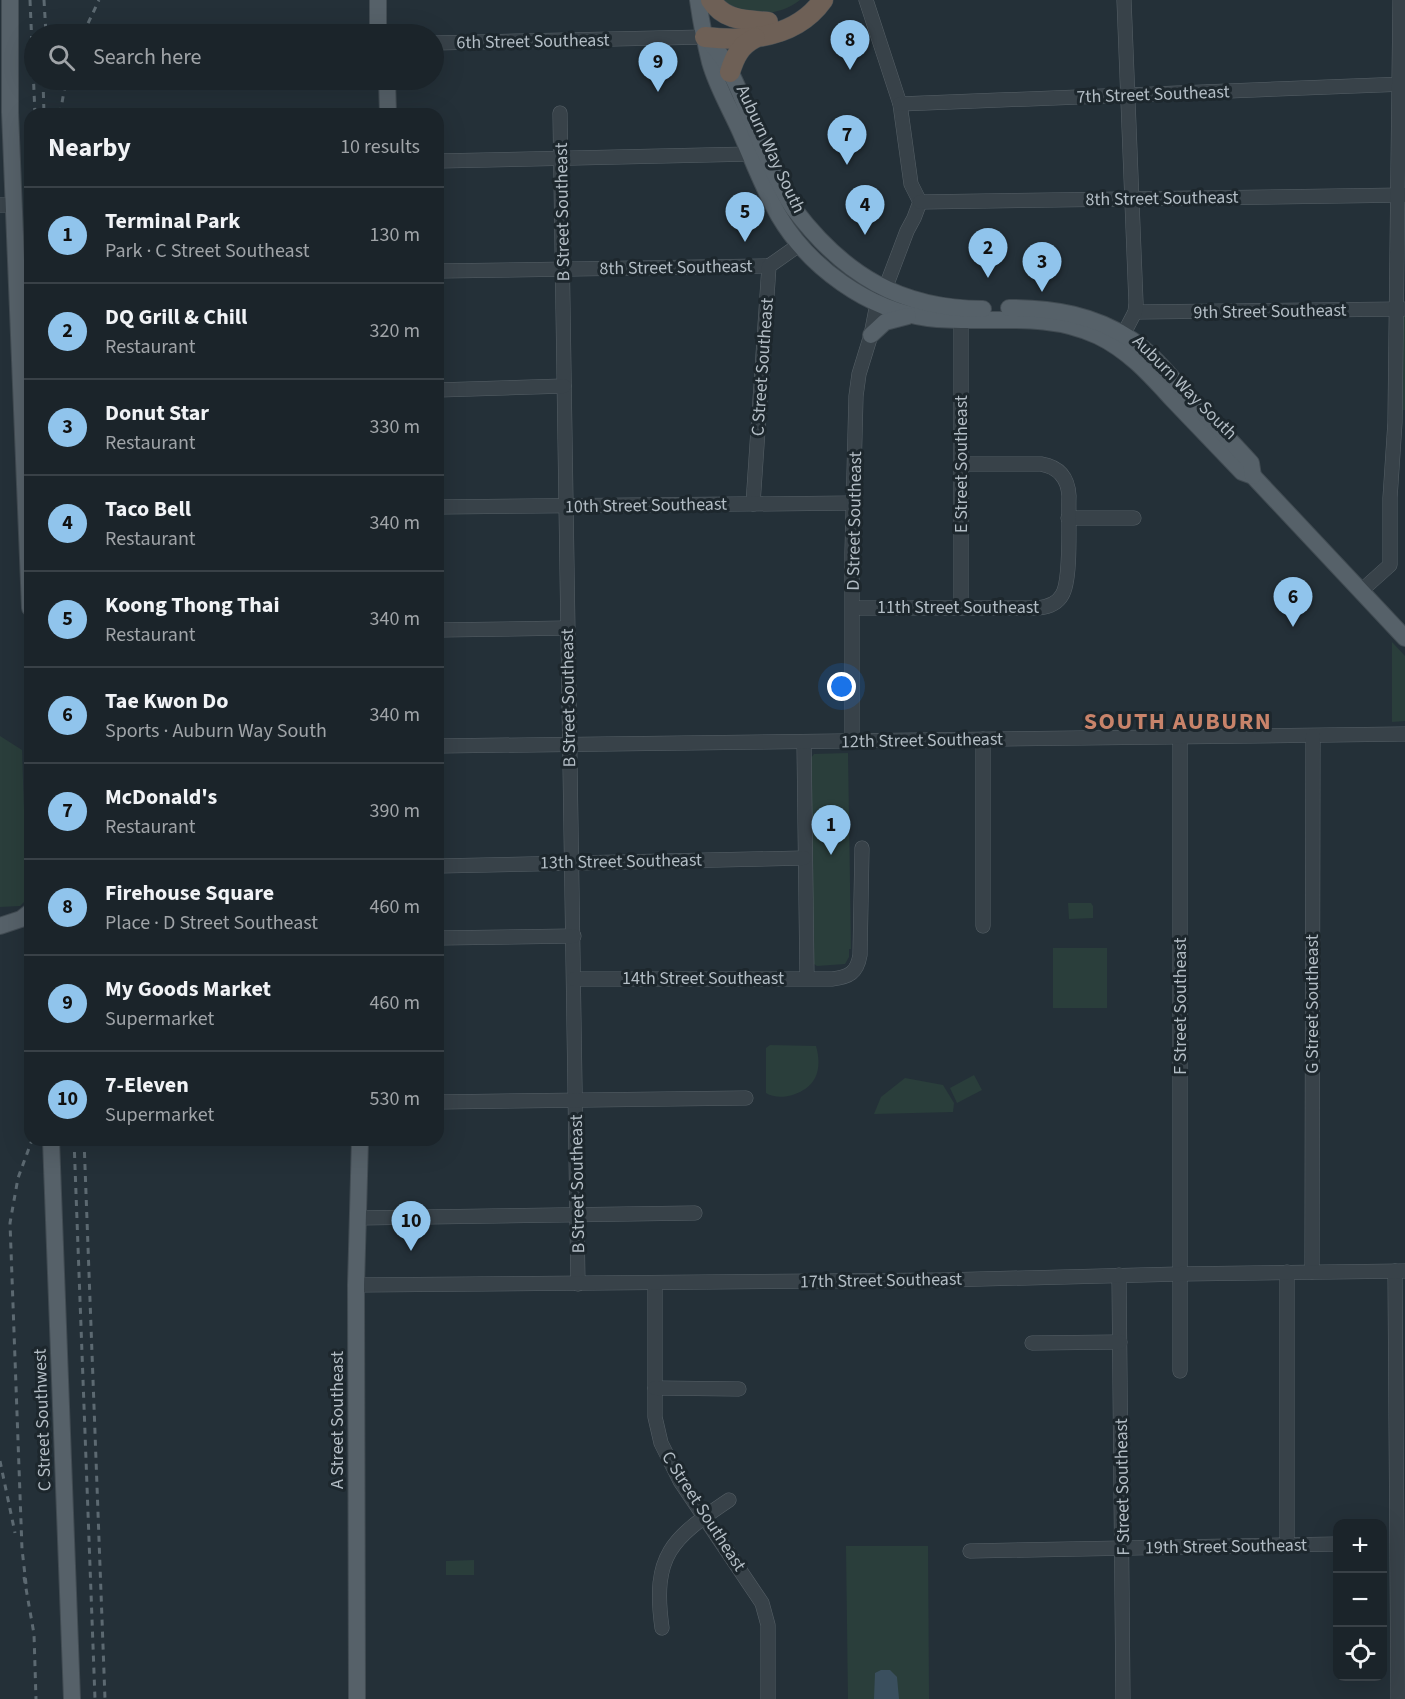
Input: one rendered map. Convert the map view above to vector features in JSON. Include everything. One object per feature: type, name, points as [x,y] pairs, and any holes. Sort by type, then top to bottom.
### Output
[{"type":"highway","points":[[711,0],[720,12],[729,17],[768,22]]},
{"type":"highway","points":[[705,37],[725,28],[768,22],[789,16],[804,6],[808,0]]},
{"type":"highway","points":[[705,37],[730,40],[778,33],[797,25],[823,0]]},
{"type":"highway","points":[[730,72],[738,52],[748,41],[755,38]]},
{"type":"main road","points":[[10,0],[12,40],[7,205],[24,503]]},
{"type":"main road","points":[[378,0],[378,24]]},
{"type":"main road","points":[[388,24],[389,0]]},
{"type":"main road","name":"Auburn Way South","points":[[698,0],[711,64],[750,154],[779,216],[799,245],[814,259],[836,278],[881,296],[912,315],[960,320],[1045,321],[1078,328],[1142,348],[1251,463],[1253,476],[1405,638]]},
{"type":"main road","name":"Auburn Way South","points":[[705,37],[723,58],[793,207],[828,249],[881,296],[903,297],[954,308],[1059,311],[1089,319],[1120,340]]},
{"type":"main road","points":[[0,43],[10,84]]},
{"type":"main road","points":[[387,90],[388,108]]},
{"type":"main road","points":[[881,296],[933,312],[942,319]]},
{"type":"main road","points":[[871,335],[885,322],[912,315]]},
{"type":"main road","points":[[0,927],[24,917]]},
{"type":"main road","points":[[0,927],[24,927]]},
{"type":"main road","name":"C Street Southwest","points":[[51,1146],[72,1699]]},
{"type":"main road","name":"A Street Southeast","points":[[357,1699],[356,1285],[360,1146]]},
{"type":"street","points":[[867,0],[900,104],[911,184],[920,202]]},
{"type":"street","points":[[1120,340],[1135,312],[1124,0]]},
{"type":"street","points":[[1361,591],[1390,565],[1390,498],[1400,415],[1402,84],[1400,0]]},
{"type":"street","name":"6th Street Southeast","points":[[444,43],[705,37]]},
{"type":"street","name":"7th Street Southeast","points":[[900,104],[1402,84]]},
{"type":"street","name":"B Street Southeast","points":[[560,112],[578,1284]]},
{"type":"street","points":[[444,161],[750,154]]},
{"type":"street","name":"8th Street Southeast","points":[[920,202],[1401,195]]},
{"type":"street","name":"D Street Southeast","points":[[852,741],[857,385],[881,296],[920,202]]},
{"type":"street","points":[[769,266],[799,245]]},
{"type":"street","name":"8th Street Southeast","points":[[444,271],[769,266]]},
{"type":"street","name":"C Street Southeast","points":[[753,504],[769,266]]},
{"type":"street","name":"9th Street Southeast","points":[[1135,312],[1401,309]]},
{"type":"street","name":"E Street Southeast","points":[[960,320],[960,608]]},
{"type":"street","points":[[444,390],[564,386]]},
{"type":"street","points":[[960,464],[1052,466],[1066,480],[1068,518],[1134,518]]},
{"type":"street","name":"10th Street Southeast","points":[[444,507],[854,503]]},
{"type":"street","name":"11th Street Southeast","points":[[853,608],[1041,608],[1052,605],[1060,598],[1066,583],[1068,518]]},
{"type":"street","points":[[444,630],[567,628]]},
{"type":"street","name":"12th Street Southeast","points":[[444,746],[1405,734]]},
{"type":"street","name":"G Street Southeast","points":[[1312,1272],[1313,736]]},
{"type":"street","name":"F Street Southeast","points":[[1180,737],[1180,1371]]},
{"type":"street","points":[[983,740],[983,926]]},
{"type":"street","points":[[804,741],[807,978]]},
{"type":"street","name":"14th Street Southeast","points":[[574,979],[832,979],[851,974],[859,961],[862,934],[862,848]]},
{"type":"street","name":"13th Street Southeast","points":[[444,866],[804,858]]},
{"type":"street","points":[[444,938],[574,936]]},
{"type":"street","points":[[444,1102],[746,1098]]},
{"type":"street","points":[[357,1218],[695,1213]]},
{"type":"street","points":[[1398,1699],[1400,1271]]},
{"type":"street","name":"17th Street Southeast","points":[[356,1285],[943,1280],[1400,1271]]},
{"type":"street","points":[[1287,1272],[1287,1544]]},
{"type":"street","name":"F Street Southeast","points":[[1119,1275],[1123,1699]]},
{"type":"street","name":"C Street Southeast","points":[[655,1283],[655,1417],[661,1443],[672,1468],[759,1597],[765,1611],[768,1640],[768,1699]]},
{"type":"street","points":[[1032,1342],[1120,1342]]},
{"type":"street","points":[[655,1388],[739,1389]]},
{"type":"street","points":[[662,1628],[658,1589],[667,1554],[682,1535],[729,1500]]},
{"type":"street","points":[[1387,1543],[1397,1543]]},
{"type":"street","name":"19th Street Southeast","points":[[970,1551],[1333,1544]]},
{"type":"green space","points":[[720,0],[800,0],[778,11],[763,14],[738,14]]},
{"type":"green space","points":[[1396,309],[1405,309],[1405,410],[1395,410]]},
{"type":"green space","points":[[1392,642],[1405,656],[1405,721],[1392,722]]},
{"type":"green space","points":[[0,736],[22,750],[24,902],[20,906],[0,907]]},
{"type":"green space","points":[[848,753],[851,949],[849,949],[849,957],[845,964],[817,966],[812,958],[811,758],[814,754]]},
{"type":"green space","points":[[1068,903],[1091,903],[1093,918],[1069,919]]},
{"type":"green space","points":[[1053,948],[1107,948],[1107,1008],[1053,1008]]},
{"type":"green space","points":[[770,1045],[816,1046],[818,1067],[811,1084],[793,1095],[778,1097],[766,1093],[766,1048]]},
{"type":"green space","points":[[974,1075],[982,1090],[957,1103],[950,1088]]},
{"type":"green space","points":[[905,1078],[943,1085],[954,1103],[953,1112],[874,1114],[881,1097]]},
{"type":"green space","points":[[846,1546],[928,1546],[929,1699],[848,1699]]},
{"type":"green space","points":[[474,1560],[474,1575],[446,1575],[446,1561]]},
{"type":"water","points":[[890,1670],[897,1677],[899,1699],[874,1699],[875,1673]]},
{"type":"railway","points":[[30,0],[31,24]]},
{"type":"railway","points":[[44,0],[45,24]]},
{"type":"railway","points":[[88,24],[99,0]]},
{"type":"railway","points":[[34,90],[35,108]]},
{"type":"railway","points":[[43,90],[44,108]]},
{"type":"railway","points":[[61,108],[64,90]]},
{"type":"railway","points":[[26,1584],[22,1549],[10,1223],[18,1178],[30,1146]]},
{"type":"railway","points":[[74,1146],[95,1699]]},
{"type":"railway","points":[[84,1146],[105,1699]]},
{"type":"railway","points":[[0,1461],[15,1533]]},
{"type":"railway","points":[[24,1577],[34,1634],[36,1699]]},
{"type":"place","name":"Firehouse Square","points":[[850,70]]},
{"type":"place","name":"My Goods Market","points":[[658,92]]},
{"type":"place","name":"McDonald's","points":[[847,165]]},
{"type":"place","name":"Taco Bell","points":[[865,235]]},
{"type":"place","name":"Koong Thong Thai","points":[[745,242]]},
{"type":"place","name":"DQ Grill & Chill","points":[[988,278]]},
{"type":"place","name":"Donut Star","points":[[1042,292]]},
{"type":"place","name":"Tae Kwon Do","points":[[1293,627]]},
{"type":"place","name":"Terminal Park","points":[[831,855]]},
{"type":"place","name":"7-Eleven","points":[[411,1251]]},
{"type":"district","name":"SOUTH AUBURN","points":[[1178,721]]}]
